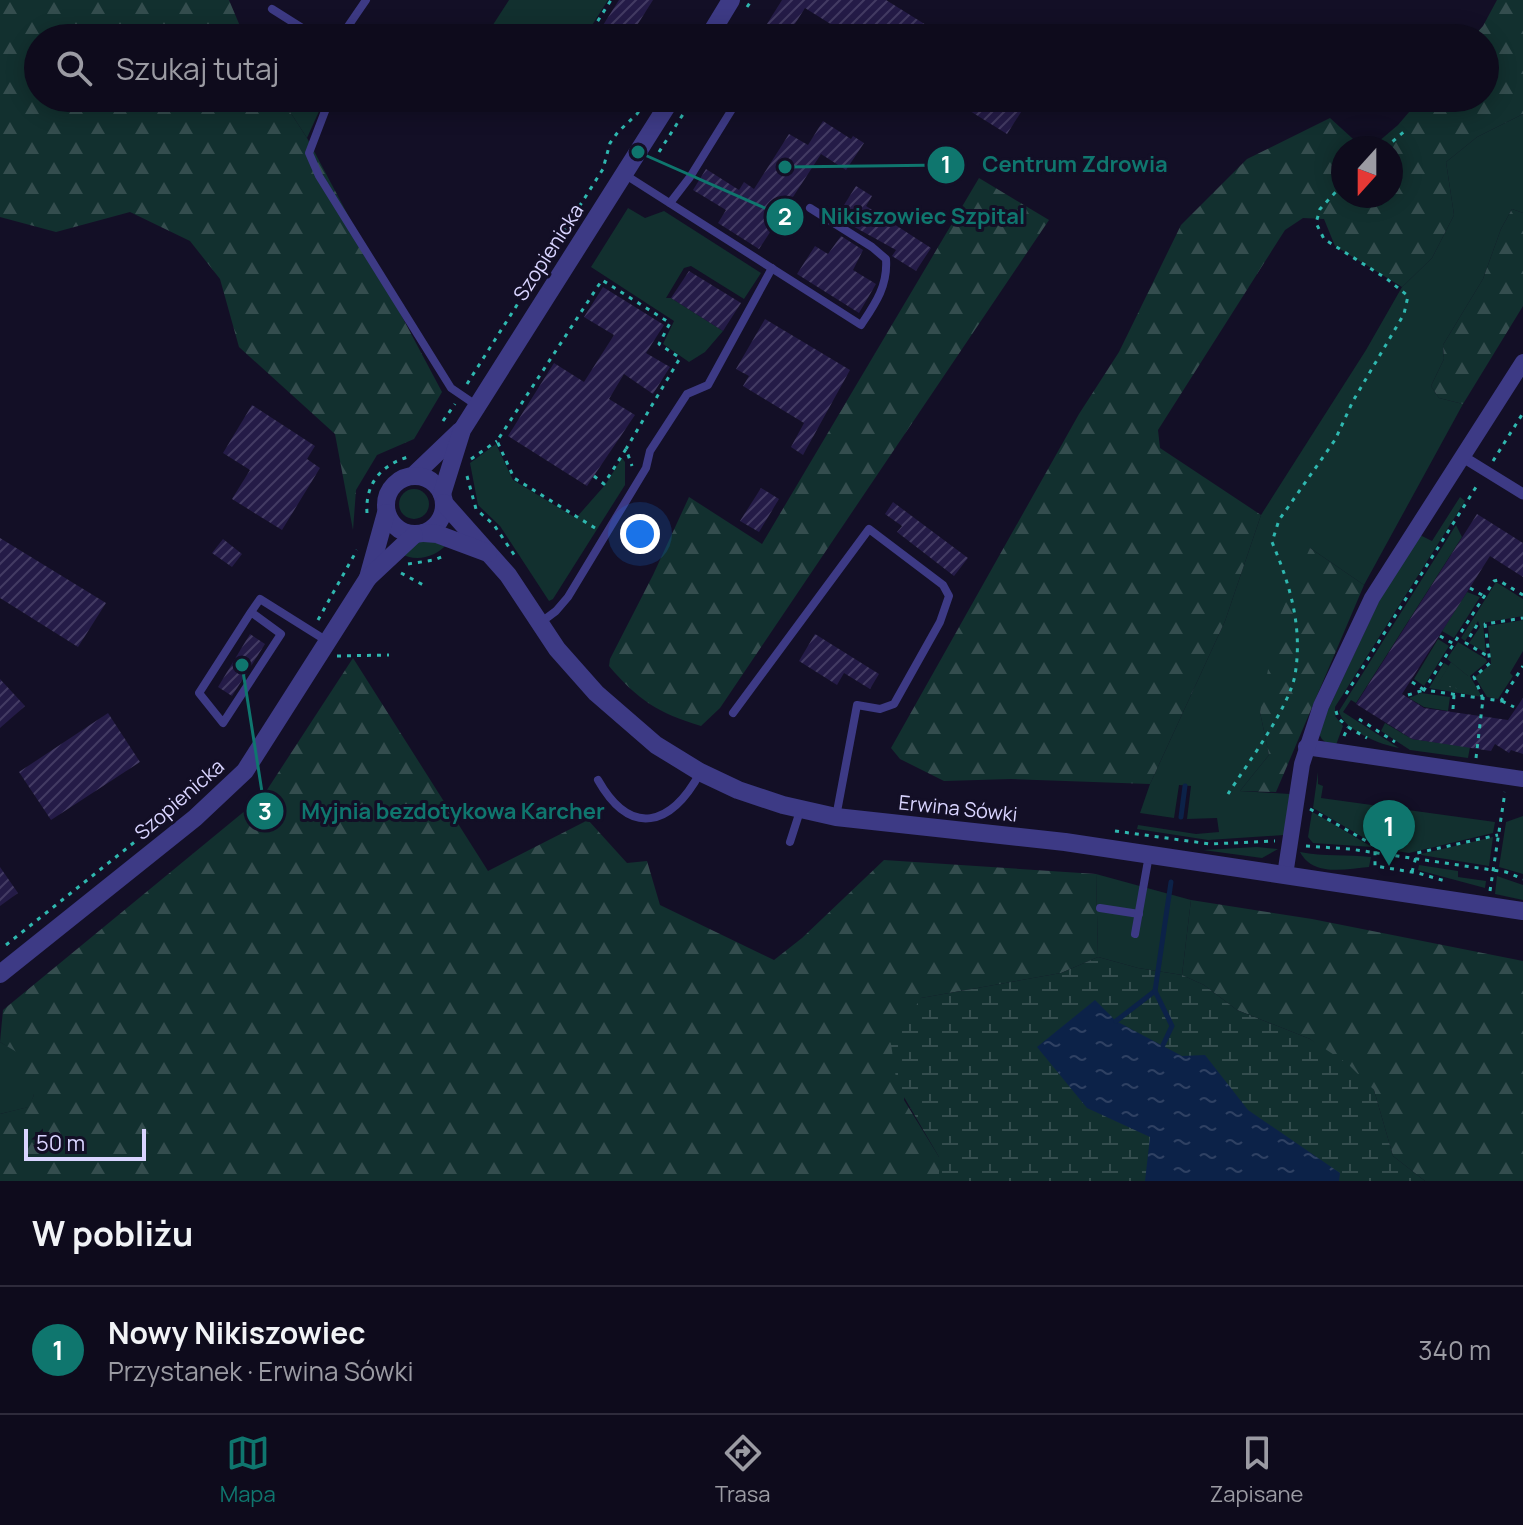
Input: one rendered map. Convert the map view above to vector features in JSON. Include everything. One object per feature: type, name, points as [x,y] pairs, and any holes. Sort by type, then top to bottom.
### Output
[{"type":"street","points":[[717,24],[731,0]]},
{"type":"street","name":"Szopienicka","points":[[443,499],[468,399],[624,174],[663,112]]},
{"type":"street","points":[[1285,875],[1306,747],[1321,706],[1372,598],[1523,362]]},
{"type":"street","name":"Szopienicka","points":[[414,475],[462,430]]},
{"type":"street","points":[[1463,457],[1523,494]]},
{"type":"street","points":[[414,475],[430,480],[443,499],[439,521],[419,534],[396,528],[386,513],[386,496],[390,488],[397,481],[414,475]]},
{"type":"street","name":"Erwina Sówki","points":[[443,499],[508,575],[573,669],[612,709],[656,745],[700,772],[751,795],[836,817],[1014,835],[1523,911]]},
{"type":"street","name":"Szopienicka","points":[[0,974],[195,818],[245,771],[332,649],[368,578],[386,513]]},
{"type":"street","name":"Szopienicka","points":[[368,578],[406,540],[419,534]]},
{"type":"street","name":"Erwina Sówki","points":[[419,534],[437,534],[488,553]]},
{"type":"street","points":[[1306,747],[1523,779]]},
{"type":"lane","points":[[350,24],[366,0]]},
{"type":"lane","points":[[272,9],[296,24]]},
{"type":"lane","points":[[325,112],[309,153],[319,176],[451,388],[468,399]]},
{"type":"lane","points":[[670,203],[730,112]]},
{"type":"lane","points":[[624,174],[861,325],[879,297],[887,275],[886,259],[810,208]]},
{"type":"lane","points":[[540,623],[568,597],[646,468],[650,451],[687,394],[708,385],[772,268]]},
{"type":"lane","points":[[733,713],[869,529],[943,585],[949,596],[940,622],[894,704],[880,709],[857,705],[836,817]]},
{"type":"lane","points":[[251,612],[281,634],[223,723],[199,693],[251,612],[260,599],[332,649]]},
{"type":"lane","points":[[598,780],[609,799],[619,808],[639,817],[655,817],[680,804],[700,772]]},
{"type":"lane","points":[[790,842],[801,810]]},
{"type":"lane","points":[[1135,934],[1149,854]]},
{"type":"lane","points":[[1100,908],[1139,914]]},
{"type":"path","points":[[596,24],[611,0]]},
{"type":"path","points":[[442,423],[468,399],[603,169],[610,143],[638,112]]},
{"type":"path","points":[[1399,136],[1406,130]]},
{"type":"path","points":[[1228,794],[1275,721],[1294,677],[1297,631],[1290,585],[1272,542],[1279,520],[1335,440],[1353,401],[1404,314],[1408,296],[1324,239],[1316,223],[1320,209],[1331,197]]},
{"type":"path","points":[[464,462],[497,441],[602,280],[670,323],[659,344],[680,358],[626,449]]},
{"type":"path","points":[[1348,727],[1337,715],[1340,703],[1523,413]]},
{"type":"path","points":[[497,441],[514,478],[600,531]]},
{"type":"path","points":[[465,472],[476,509],[494,525],[518,560]]},
{"type":"path","points":[[402,563],[434,560],[450,552]]},
{"type":"path","points":[[394,569],[427,587]]},
{"type":"path","points":[[1408,695],[1424,690],[1496,579],[1523,595]]},
{"type":"path","points":[[1470,588],[1484,596]]},
{"type":"path","points":[[1477,749],[1483,699],[1474,677],[1490,663],[1485,624],[1523,618]]},
{"type":"path","points":[[1466,643],[1477,625]]},
{"type":"path","points":[[1440,636],[1454,644]]},
{"type":"path","points":[[1457,638],[1489,657]]},
{"type":"path","points":[[332,649],[389,655]]},
{"type":"path","points":[[1443,660],[1450,664]]},
{"type":"path","points":[[1502,701],[1523,666]]},
{"type":"path","points":[[1412,682],[1424,690],[1502,701],[1514,707]]},
{"type":"path","points":[[1453,709],[1454,695]]},
{"type":"path","points":[[1359,719],[1395,743]]},
{"type":"path","points":[[0,950],[194,795]]},
{"type":"path","points":[[1310,809],[1375,846],[1375,866],[1418,873]]},
{"type":"path","points":[[1106,830],[1210,844],[1282,842]]},
{"type":"path","points":[[1412,872],[1417,853],[1498,835],[1490,894]]},
{"type":"path","points":[[1298,845],[1493,870],[1523,879]]},
{"type":"green space","points":[[0,0],[229,0],[239,24],[24,24],[24,112],[290,112],[307,138],[442,392],[414,439],[377,455],[356,490],[353,530],[335,434],[239,347],[220,279],[190,241],[130,212],[56,232],[0,217]]},
{"type":"green space","points":[[509,0],[608,0],[593,24],[493,24]]},
{"type":"green space","points":[[1497,0],[1523,0],[1523,114],[1477,137],[1446,162],[1454,215],[1432,258],[1402,287],[1335,246],[1324,219],[1303,218],[1285,230],[1158,430],[1160,448],[1261,515],[1225,621],[1150,784],[1011,779],[944,781],[900,759],[891,748],[1079,414],[1119,352],[1181,225],[1247,159],[1330,118],[1350,136],[1331,136],[1331,208],[1403,208],[1403,136],[1385,136],[1409,112],[1499,112],[1499,24],[1484,24]]},
{"type":"green space","points":[[527,16],[539,24],[522,24]]},
{"type":"green space","points":[[290,112],[319,112],[307,138]]},
{"type":"green space","points":[[1523,114],[1523,213],[1512,209],[1501,229],[1483,279],[1443,345],[1444,359],[1431,386],[1439,398],[1463,404],[1364,585],[1310,548],[1260,712],[1269,755],[1240,791],[1290,794],[1284,835],[1208,840],[1137,829],[1138,825],[1196,834],[1219,832],[1217,818],[1187,819],[1191,786],[1179,785],[1174,818],[1140,813],[1150,784],[1225,621],[1261,515],[1366,350],[1402,287],[1432,258],[1454,215],[1446,162],[1477,137]]},
{"type":"green space","points":[[979,178],[1049,220],[720,708],[701,726],[650,704],[609,666],[610,659],[689,497],[762,544]]},
{"type":"green space","points":[[628,208],[645,218],[664,211],[761,273],[744,299],[691,266],[684,268],[666,298],[671,298],[723,331],[705,352],[689,362],[663,344],[674,321],[591,267]]},
{"type":"green space","points":[[1512,209],[1523,213],[1523,306],[1463,404],[1439,398],[1431,386],[1444,359],[1443,345],[1483,279],[1501,229]]},
{"type":"green space","points":[[496,444],[513,480],[576,518],[605,485],[622,458],[625,462],[625,485],[549,601],[500,526],[478,505],[470,463]]},
{"type":"green space","points":[[414,489],[425,493],[429,504],[425,515],[414,519],[403,515],[399,504],[403,493]]},
{"type":"green space","points":[[1460,497],[1465,501],[1335,707],[1335,716],[1343,726],[1336,745],[1326,742],[1320,736],[1319,729],[1380,599],[1420,535],[1432,541]]},
{"type":"green space","points":[[1456,525],[1462,537],[1356,703],[1351,700],[1343,712],[1399,748],[1383,744],[1355,730],[1339,711]]},
{"type":"green space","points":[[418,541],[447,544],[425,557],[412,558],[400,553]]},
{"type":"green space","points":[[1310,548],[1364,585],[1276,792],[1240,791],[1269,755],[1260,712],[1277,622]]},
{"type":"green space","points":[[1496,582],[1523,599],[1523,616],[1483,623],[1486,653],[1469,643],[1480,627],[1478,621],[1465,641],[1461,638]]},
{"type":"green space","points":[[1467,592],[1480,597],[1454,638],[1442,631]]},
{"type":"green space","points":[[1523,620],[1523,651],[1510,673],[1513,676],[1498,699],[1487,697],[1475,677],[1491,664],[1488,626]]},
{"type":"green space","points":[[1438,639],[1449,646],[1424,686],[1414,679]]},
{"type":"green space","points":[[1458,642],[1486,659],[1487,662],[1470,676],[1482,697],[1429,688],[1444,663],[1449,666],[1438,684],[1468,676],[1447,659]]},
{"type":"green space","points":[[353,658],[488,871],[588,820],[627,863],[647,861],[660,905],[774,960],[802,938],[884,860],[1096,874],[1098,957],[1061,973],[921,998],[904,1100],[939,1157],[939,1181],[0,1181],[0,1114],[28,1107],[34,1095],[23,1080],[25,1057],[0,1042],[3,1010],[263,796]]},
{"type":"green space","points":[[1451,662],[1468,676],[1473,691],[1437,685]]},
{"type":"green space","points":[[1421,693],[1450,697],[1448,711],[1424,707],[1409,698]]},
{"type":"green space","points":[[1385,723],[1412,739],[1470,747],[1468,758],[1410,750],[1381,731]]},
{"type":"green space","points":[[1318,772],[1318,784],[1323,786],[1321,798],[1495,822],[1493,833],[1409,853],[1383,849],[1313,808]]},
{"type":"green space","points":[[1312,812],[1372,847],[1313,843],[1308,837]]},
{"type":"green space","points":[[1523,816],[1523,874],[1499,867],[1506,822]]},
{"type":"green space","points":[[1493,837],[1489,866],[1421,855],[1421,854]]},
{"type":"green space","points":[[1278,849],[1262,858],[1203,850]]},
{"type":"green space","points":[[1300,852],[1371,857],[1369,867],[1331,870],[1313,865]]},
{"type":"green space","points":[[1419,865],[1458,871],[1458,877],[1486,881],[1485,888],[1418,870]]},
{"type":"green space","points":[[1096,874],[1191,900],[1182,975],[1098,957]]},
{"type":"green space","points":[[1497,876],[1523,885],[1523,900],[1495,894]]},
{"type":"green space","points":[[1191,900],[1312,919],[1523,961],[1523,1181],[1425,1181],[1393,1156],[1374,1090],[1310,1039],[1237,1010],[1204,985],[1182,975]]},
{"type":"green space","points":[[1098,957],[1182,975],[1204,985],[1237,1010],[1310,1039],[1348,1064],[1374,1090],[1393,1156],[1425,1181],[939,1181],[939,1157],[897,1085],[891,1044],[921,998],[1061,973]]},
{"type":"green space","points":[[0,1042],[26,1056],[34,1095],[29,1107],[0,1114]]},
{"type":"water","points":[[1095,1000],[1116,1021],[1182,1056],[1205,1055],[1248,1110],[1340,1173],[1339,1181],[1145,1181],[1150,1137],[1087,1108],[1037,1047]]},
{"type":"building","points":[[619,0],[653,0],[638,24],[604,24]]},
{"type":"building","points":[[782,0],[886,0],[925,24],[831,24],[805,8],[795,24],[767,24]]},
{"type":"building","points":[[972,112],[1021,112],[1007,134]]},
{"type":"building","points":[[823,121],[851,139],[853,136],[864,143],[846,170],[821,154],[759,249],[718,223],[726,210],[693,190],[706,169],[739,190],[744,182],[754,189],[789,134],[808,145]]},
{"type":"building","points":[[856,186],[872,196],[866,206],[931,248],[916,271],[892,256],[896,250],[849,224],[851,221],[839,213]]},
{"type":"building","points":[[841,236],[863,250],[853,270],[876,284],[859,313],[797,274],[815,246],[828,254]]},
{"type":"building","points":[[689,271],[741,303],[723,331],[671,298]]},
{"type":"building","points":[[603,287],[664,325],[646,353],[670,367],[653,394],[624,374],[609,399],[635,415],[587,486],[508,436],[554,363],[584,382],[614,335],[584,317]]},
{"type":"building","points":[[765,319],[850,370],[803,455],[791,447],[804,423],[743,386],[749,376],[736,369]]},
{"type":"building","points":[[252,405],[315,446],[307,459],[320,468],[282,530],[232,499],[250,470],[223,453]]},
{"type":"building","points":[[761,488],[779,499],[759,532],[740,521]]},
{"type":"building","points":[[893,502],[968,558],[954,576],[897,532],[902,526],[885,514]]},
{"type":"building","points":[[1477,514],[1523,543],[1523,577],[1490,556],[1402,694],[1424,708],[1508,720],[1523,698],[1523,754],[1511,750],[1509,753],[1495,744],[1491,751],[1412,739],[1356,704]]},
{"type":"building","points":[[0,538],[106,603],[78,647],[0,598]]},
{"type":"building","points":[[223,539],[242,554],[232,567],[212,553]]},
{"type":"building","points":[[250,634],[265,644],[232,696],[218,687]]},
{"type":"building","points":[[815,634],[879,674],[870,689],[844,673],[837,685],[799,661]]},
{"type":"building","points":[[0,679],[25,706],[0,728]]},
{"type":"building","points":[[108,713],[140,762],[51,820],[19,772]]},
{"type":"building","points":[[0,867],[18,893],[0,906]]},
{"type":"waterway","points":[[1181,817],[1185,786]]},
{"type":"waterway","points":[[1163,1045],[1172,1026],[1155,991],[1171,882]]},
{"type":"waterway","points":[[1116,1021],[1155,991]]},
{"type":"place","name":"Nikiszowiec Szpital","points":[[638,152]]},
{"type":"place","name":"Centrum Zdrowia","points":[[785,167]]},
{"type":"place","name":"Myjnia bezdotykowa Karcher","points":[[242,665]]},
{"type":"place","name":"Nowy Nikiszowiec","points":[[1389,866]]}]
